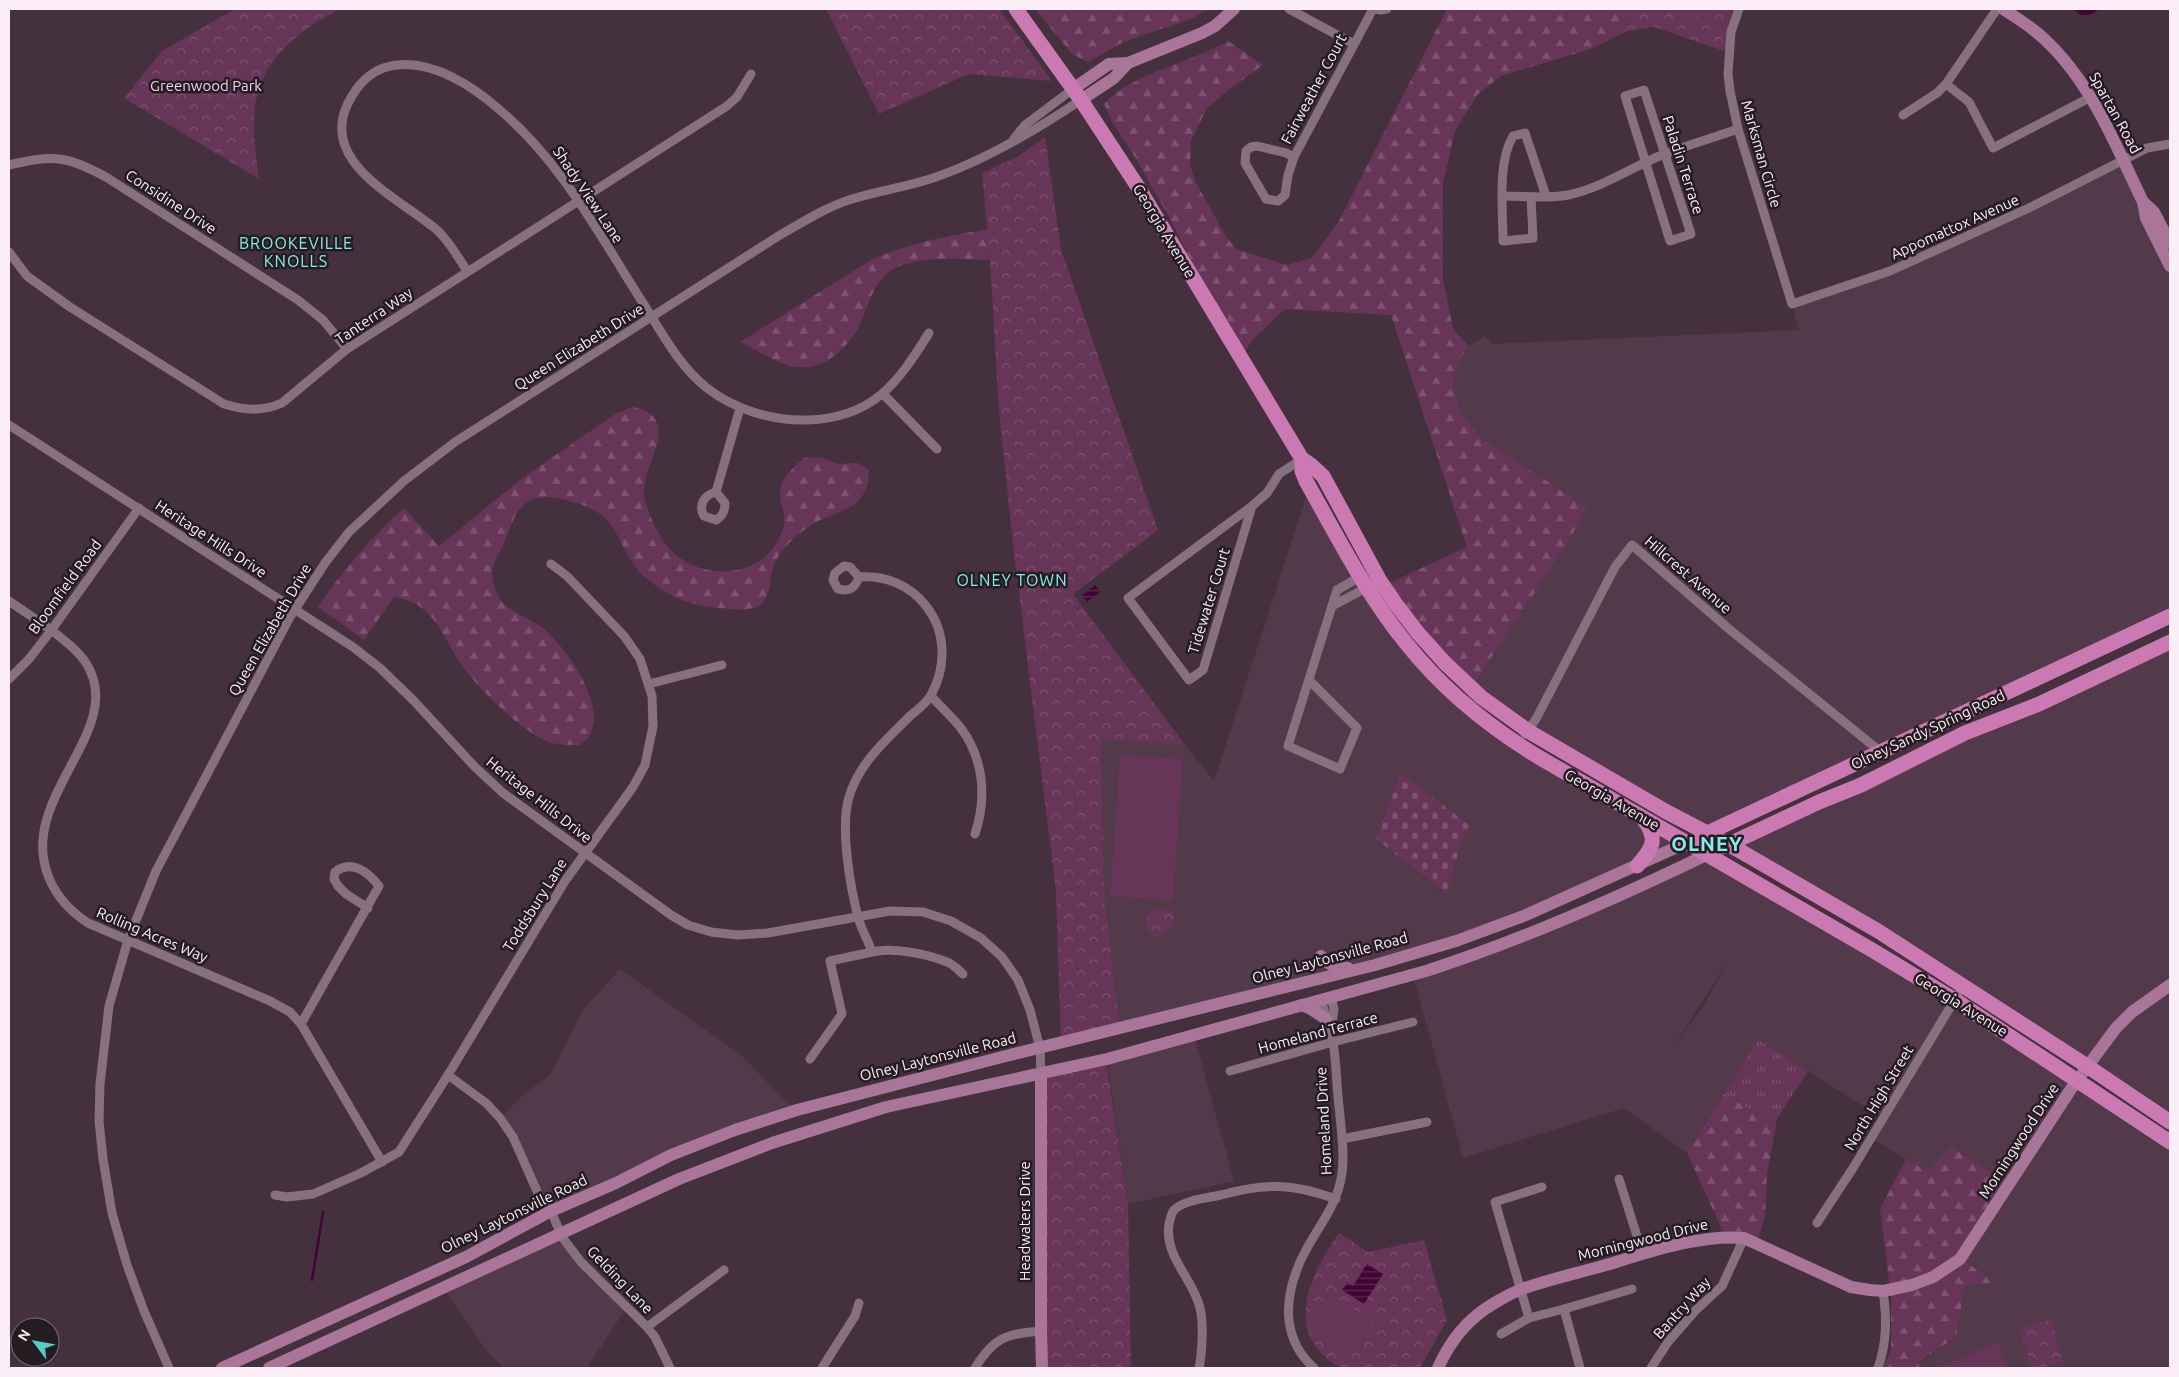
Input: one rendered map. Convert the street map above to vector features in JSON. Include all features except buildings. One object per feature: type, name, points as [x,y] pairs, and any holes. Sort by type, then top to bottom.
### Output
[{"type":"main road","name":"Georgia Avenue","points":[[1016,9],[1077,95],[1138,187],[1302,459],[1302,471],[1306,481],[1370,578],[1445,663],[1482,697],[1528,731],[1882,934],[2087,1066],[2170,1122]]},
{"type":"main road","points":[[1077,95],[1109,64],[1128,63],[1202,33],[1215,26],[1234,9]]},
{"type":"main road","name":"Spartan Road","points":[[2003,9],[2035,31],[2061,56],[2091,97],[2143,202],[2146,218],[2170,266]]},
{"type":"main road","name":"Spartan Road","points":[[2143,202],[2154,212],[2170,243]]},
{"type":"main road","name":"Georgia Avenue","points":[[1370,578],[1383,612],[1406,643],[1435,676],[1471,710],[1517,744],[1955,1000],[2170,1142]]},
{"type":"main road","name":"Olney Sandy Spring Road","points":[[1686,843],[2170,616]]},
{"type":"main road","name":"Olney Sandy Spring Road","points":[[1706,855],[1819,802],[1861,785],[1965,733],[2039,704],[2170,642]]},
{"type":"main road","points":[[1637,866],[1653,842],[1653,834],[1643,818]]},
{"type":"main road","points":[[1768,867],[1758,855],[1754,846],[1762,834],[1775,822]]},
{"type":"main road","name":"Olney Laytonsville Road","points":[[222,1368],[466,1257],[551,1211],[616,1183],[671,1155],[735,1130],[807,1107],[1358,969],[1456,941],[1500,926],[1686,843]]},
{"type":"main road","points":[[269,1368],[680,1178],[781,1140],[886,1107],[1041,1075],[1178,1041],[1326,998],[1426,972],[1478,955],[1590,909],[1706,855]]},
{"type":"main road","points":[[1322,956],[1326,962],[1334,967],[1358,969]]},
{"type":"main road","points":[[2077,1080],[2125,1018],[2170,984]]},
{"type":"main road","points":[[1301,1005],[1312,1009],[1326,1019]]},
{"type":"main road","name":"Headwaters Drive","points":[[1041,1075],[1040,1331],[1042,1368]]},
{"type":"main road","name":"Morningwood Drive","points":[[1438,1368],[1458,1335],[1477,1315],[1521,1290],[1710,1238],[1725,1236],[1744,1238],[1851,1286],[1883,1291],[1912,1285],[1933,1277],[1960,1259],[2077,1080]]},
{"type":"street","points":[[1289,9],[1354,44]]},
{"type":"street","name":"Fairweather Court","points":[[1294,157],[1286,153],[1257,146],[1251,147],[1245,153],[1244,159],[1266,198],[1278,201],[1285,195],[1288,175],[1294,157],[1354,44],[1374,9],[1387,9]]},
{"type":"street","name":"Marksman Circle","points":[[1739,9],[1731,32],[1728,74],[1730,91],[1738,130],[1792,304]]},
{"type":"street","points":[[1903,115],[1938,93],[1946,84],[1997,9]]},
{"type":"street","name":"Shady View Lane","points":[[467,271],[454,250],[438,231],[369,180],[353,164],[344,143],[344,113],[356,89],[374,72],[394,65],[418,65],[449,76],[477,92],[501,110],[535,142],[560,172],[677,358],[709,390],[740,408],[793,420],[825,420],[846,415],[865,406],[883,394],[908,367],[929,333]]},
{"type":"street","name":"Tanterra Way","points":[[9,252],[27,276],[70,307],[224,404],[246,410],[271,408],[282,403],[347,349],[727,106],[738,97],[751,74]]},
{"type":"street","points":[[1946,84],[1969,102],[1993,148],[2091,97]]},
{"type":"street","name":"Paladin Terrace","points":[[1644,90],[1691,234],[1670,241],[1645,162],[1625,96],[1644,90]]},
{"type":"street","name":"Queen Elizabeth Drive","points":[[170,1368],[144,1311],[127,1265],[112,1213],[102,1150],[100,1121],[103,1047],[114,984],[128,940],[156,871],[295,608],[325,563],[349,532],[375,510],[404,481],[455,442],[780,235],[816,214],[850,200],[933,178],[970,163],[1013,140],[1025,125],[1077,95]]},
{"type":"street","points":[[1503,196],[1566,195],[1584,191],[1664,154],[1738,130]]},
{"type":"street","points":[[1531,197],[1533,238],[1503,241],[1503,196],[1507,150],[1513,136],[1525,132],[1546,196]]},
{"type":"street","name":"Appomattox Avenue","points":[[1792,304],[1890,271],[2029,208],[2147,148],[2170,144]]},
{"type":"street","name":"Considine Drive","points":[[9,164],[45,157],[64,158],[82,164],[106,177],[298,300],[323,320],[347,349]]},
{"type":"street","points":[[883,394],[937,449]]},
{"type":"street","points":[[716,492],[740,408]]},
{"type":"street","name":"Heritage Hills Drive","points":[[9,425],[353,647],[380,668],[414,701],[475,768],[503,793],[671,915],[688,925],[710,932],[738,935],[768,933],[890,911],[923,912],[951,921],[981,938],[1002,957],[1018,980],[1030,1010],[1040,1048],[1041,1075]]},
{"type":"street","name":"Tidewater Court","points":[[1252,506],[1203,670],[1189,680],[1128,598],[1252,506],[1267,493],[1279,474],[1302,459]]},
{"type":"street","name":"Bloomfield Road","points":[[9,679],[29,659],[50,632],[139,508]]},
{"type":"street","name":"Hillcrest Avenue","points":[[1517,744],[1528,731],[1552,688],[1615,567],[1632,545],[1722,623],[1881,752]]},
{"type":"street","name":"Toddsbury Lane","points":[[275,1195],[287,1197],[313,1194],[382,1162],[399,1152],[448,1075],[543,915],[633,787],[645,765],[653,726],[652,696],[640,659],[625,636],[567,576],[551,564]]},
{"type":"street","points":[[859,577],[890,580],[908,589],[921,600],[930,610],[940,632],[943,654],[939,675],[931,696],[872,754],[857,776],[849,797],[845,819],[846,841],[858,918],[872,952]]},
{"type":"street","points":[[1309,680],[1357,728],[1340,769],[1288,746],[1337,590],[1370,578]]},
{"type":"street","name":"Rolling Acres Way","points":[[9,601],[74,650],[86,663],[95,683],[96,705],[93,721],[51,806],[43,827],[42,850],[45,869],[54,890],[79,917],[270,1001],[290,1012],[301,1024],[382,1162]]},
{"type":"street","points":[[649,684],[722,665]]},
{"type":"street","points":[[931,696],[960,728],[977,761],[982,778],[982,798],[980,817],[975,834]]},
{"type":"street","points":[[301,1024],[368,908],[379,886],[369,875],[350,865],[342,866],[335,872],[334,879],[338,886],[368,908]]},
{"type":"street","points":[[810,1059],[842,1014],[830,961],[884,949],[949,962],[963,974]]},
{"type":"street","name":"North High Street","points":[[1817,1223],[1853,1168],[1964,986]]},
{"type":"street","name":"Homeland Drive","points":[[1326,998],[1326,1019],[1332,1037]]},
{"type":"street","name":"Homeland Drive","points":[[1314,1368],[1303,1358],[1293,1340],[1288,1318],[1291,1290],[1298,1267],[1336,1200],[1342,1178],[1342,1139],[1332,1037],[1334,1009],[1326,998]]},
{"type":"street","name":"Homeland Terrace","points":[[1230,1071],[1332,1037],[1413,1022]]},
{"type":"street","name":"Gelding Lane","points":[[448,1075],[486,1103],[500,1118],[513,1137],[540,1198],[551,1211],[560,1233],[581,1262],[647,1327],[655,1337],[670,1368]]},
{"type":"street","points":[[1342,1139],[1427,1122]]},
{"type":"street","points":[[1619,1179],[1643,1255]]},
{"type":"street","points":[[1198,1368],[1201,1324],[1200,1306],[1171,1252],[1168,1236],[1173,1211],[1181,1205],[1234,1191],[1281,1185],[1315,1192],[1336,1200]]},
{"type":"street","points":[[1528,1318],[1495,1202],[1542,1187]]},
{"type":"street","name":"Bantry Way","points":[[1651,1368],[1668,1342],[1695,1311],[1722,1286],[1744,1238]]},
{"type":"street","points":[[647,1327],[724,1270]]},
{"type":"street","points":[[1501,1334],[1528,1318],[1632,1290]]},
{"type":"street","points":[[1878,1368],[1885,1349],[1887,1317],[1883,1291]]},
{"type":"street","points":[[822,1368],[855,1316],[859,1303]]},
{"type":"street","points":[[1564,1308],[1580,1368]]},
{"type":"street","points":[[975,1368],[993,1343],[1001,1338],[1012,1334],[1040,1331]]},
{"type":"shaded area","points":[[2074,9],[2100,9],[2083,15]]},
{"type":"shaded area","points":[[2123,161],[2170,254],[2170,617],[1708,834],[1471,688],[1558,558],[1588,508],[1483,439],[1461,413],[1453,386],[1458,361],[1469,346],[1485,336],[1491,344],[1799,330],[1792,304],[1890,271]]},
{"type":"shaded area","points":[[1307,494],[1362,590],[1471,711],[1686,843],[1500,926],[1120,1029],[1104,892],[1101,740],[1185,745],[1214,781]],"holes":[[[1400,774],[1471,826],[1462,841],[1445,894],[1376,839]]]},
{"type":"shaded area","points":[[1095,585],[1100,592],[1087,602],[1082,595]]},
{"type":"shaded area","points":[[2170,642],[2170,1122],[1728,844]]},
{"type":"shaded area","points":[[1706,855],[1781,898],[2170,1142],[2170,1368],[1922,1368],[1920,1362],[1956,1337],[1965,1286],[1960,1259],[2010,1185],[1951,1146],[1928,1173],[1870,1137],[1882,1118],[1758,1039],[1687,1153],[1624,1108],[1463,1158],[1413,975]],"holes":[[[1727,963],[1707,1000],[1677,1042]]]},
{"type":"shaded area","points":[[620,969],[741,1055],[797,1110],[551,1211],[500,1118],[523,1095],[550,1075],[582,1011]]},
{"type":"shaded area","points":[[1194,1036],[1234,1181],[1128,1204],[1107,1059]]},
{"type":"shaded area","points":[[560,1233],[627,1307],[587,1368],[504,1368],[489,1354],[443,1288]]},
{"type":"shaded area","points":[[1367,1264],[1383,1274],[1364,1304],[1342,1290],[1347,1283],[1353,1286]]},
{"type":"green space","name":"Greenwood Park","points":[[235,9],[340,9],[292,40],[269,67],[261,83],[256,101],[254,121],[259,179],[124,98],[162,51]]},
{"type":"green space","points":[[826,9],[999,9],[1052,81],[969,74],[879,114]]},
{"type":"green space","points":[[1035,9],[1209,9],[1180,23],[1129,40],[1088,62],[1072,54]]},
{"type":"green space","points":[[1447,9],[1633,9],[1627,31],[1591,49],[1501,76],[1478,94],[1455,131],[1443,183],[1443,279],[1453,329],[1469,346],[1458,361],[1453,386],[1461,413],[1483,439],[1588,508],[1558,558],[1471,688],[1383,586],[1467,547],[1391,315],[1285,309],[1252,340],[1241,359],[1168,215],[1135,157],[1112,122],[1104,104],[1130,84],[1228,41],[1263,65],[1207,108],[1191,141],[1190,165],[1195,181],[1227,238],[1236,249],[1287,265],[1312,258],[1339,221]]},
{"type":"green space","points":[[1633,9],[1739,9],[1730,53],[1654,27],[1627,31]]},
{"type":"green space","points":[[1683,9],[1699,9],[1696,21],[1681,17]]},
{"type":"green space","points":[[1045,137],[1061,249],[1158,530],[1073,594],[1185,745],[1101,740],[1104,892],[1120,1029],[1061,1042],[1056,891],[1014,553],[999,411],[990,260],[982,173],[1017,157]]},
{"type":"green space","points":[[988,229],[990,260],[929,259],[906,264],[889,272],[875,288],[854,335],[838,353],[819,364],[808,367],[796,367],[774,360],[740,342],[871,260],[943,237]]},
{"type":"green space","points":[[633,407],[653,416],[659,432],[658,441],[645,480],[645,500],[650,516],[668,547],[680,558],[700,568],[734,571],[756,563],[769,553],[777,543],[784,525],[784,513],[780,494],[782,483],[790,471],[804,458],[821,457],[837,464],[858,463],[869,470],[867,484],[863,495],[857,502],[817,522],[792,540],[775,562],[766,599],[754,608],[744,610],[691,603],[663,591],[636,567],[607,520],[585,506],[551,497],[537,498],[524,505],[514,519],[494,564],[492,572],[494,583],[497,595],[501,601],[509,608],[543,628],[563,649],[582,679],[593,711],[593,725],[588,738],[579,745],[555,744],[541,738],[502,710],[461,664],[442,631],[428,613],[408,600],[394,597],[364,640],[318,607],[358,555],[404,508],[439,546],[525,476],[617,413]]},
{"type":"green space","points":[[1120,755],[1183,759],[1173,901],[1110,896]]},
{"type":"green space","points":[[1400,773],[1471,826],[1462,841],[1446,894],[1376,839]]},
{"type":"green space","points":[[1168,909],[1173,912],[1176,925],[1155,937],[1147,930],[1146,920],[1149,910]]},
{"type":"green space","points":[[1758,1039],[1808,1071],[1777,1119],[1776,1125],[1724,1094]]},
{"type":"green space","points":[[1106,1060],[1128,1204],[1131,1368],[1042,1368],[1041,1075]]},
{"type":"green space","points":[[1724,1094],[1776,1125],[1767,1174],[1765,1217],[1757,1243],[1725,1236],[1687,1153]]},
{"type":"green space","points":[[1951,1146],[2010,1185],[1961,1259],[1994,1282],[1965,1286],[1956,1337],[1920,1361],[1922,1368],[1883,1368],[1891,1349],[1891,1297],[1880,1209],[1906,1159],[1928,1172]]},
{"type":"green space","points":[[1339,1233],[1368,1252],[1424,1240],[1447,1320],[1420,1368],[1361,1370],[1341,1367],[1324,1356],[1312,1340],[1307,1325],[1308,1293],[1321,1262]]},
{"type":"green space","points":[[1331,1295],[1373,1321],[1352,1354],[1311,1328]]},
{"type":"green space","points":[[2051,1319],[2063,1361],[2042,1368],[2032,1368],[2019,1329]]},
{"type":"green space","points":[[1999,1342],[2008,1368],[1940,1368],[1940,1366]]},
{"type":"waterway","points":[[312,1280],[323,1212]]},
{"type":"district","name":"BROOKEVILLE KNOLLS","points":[[296,252]]},
{"type":"district","name":"OLNEY TOWN","points":[[1012,580]]},
{"type":"district","name":"OLNEY","points":[[1707,844]]}]
